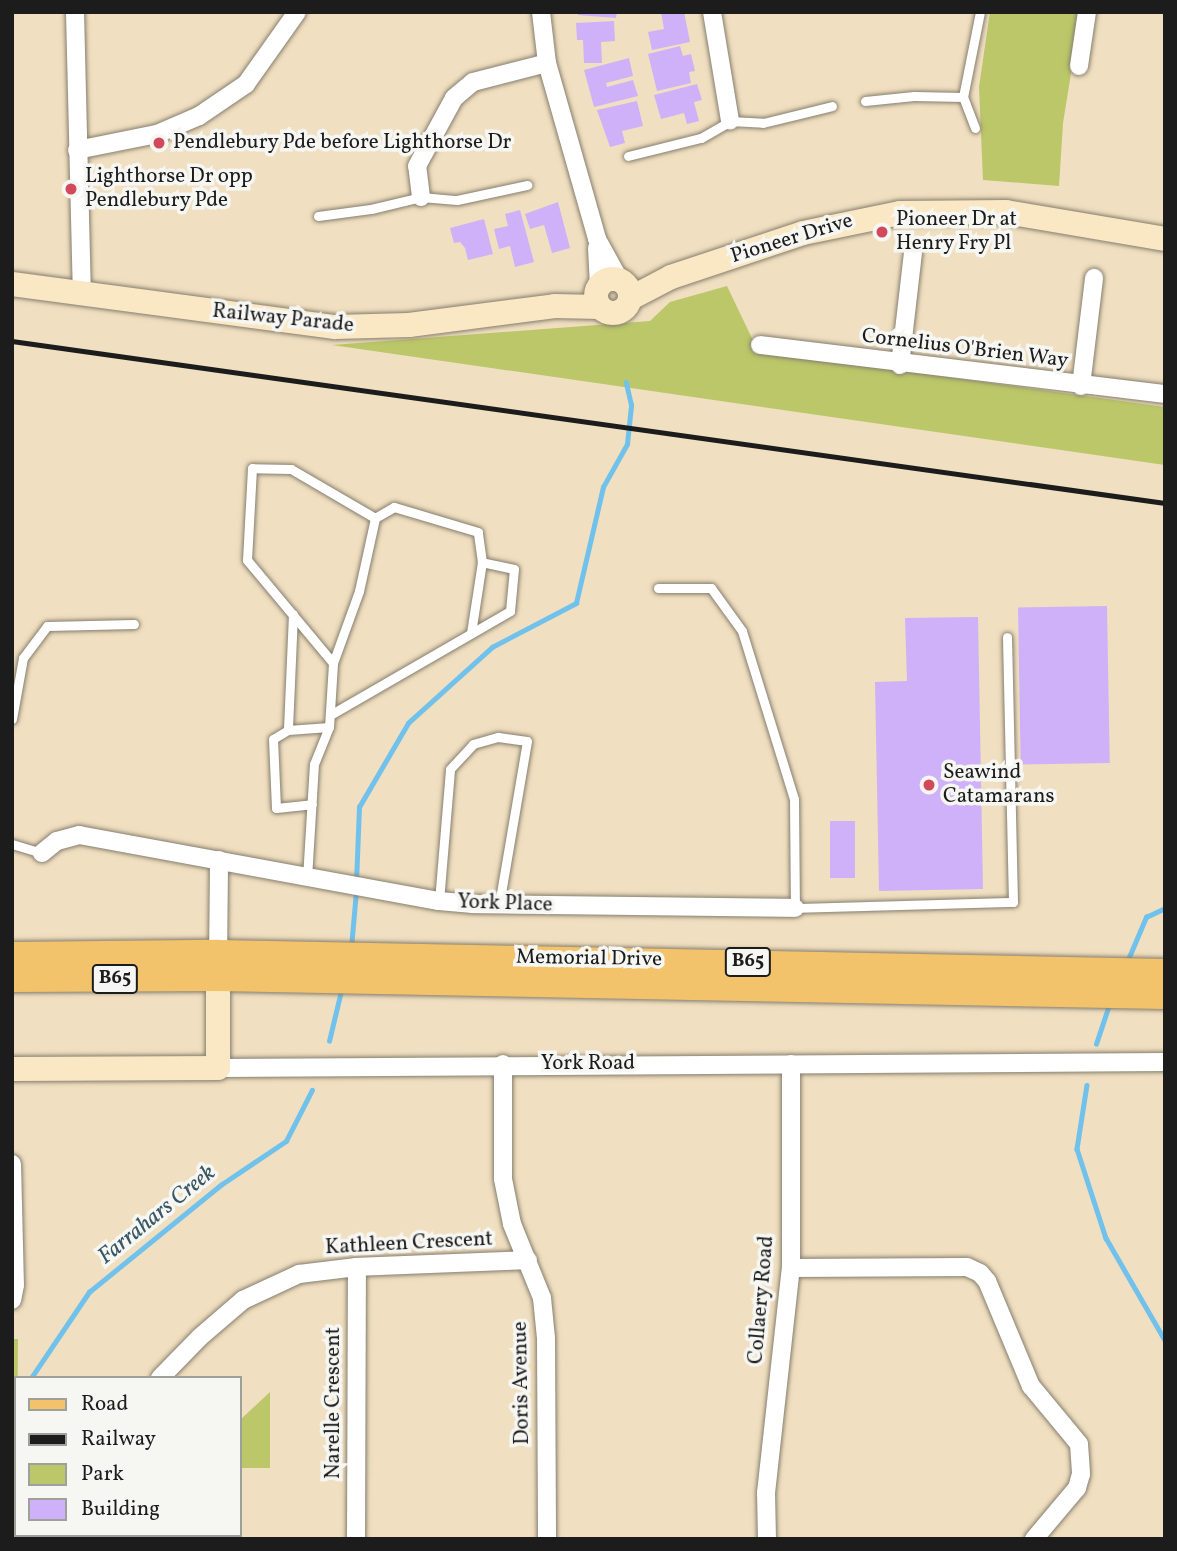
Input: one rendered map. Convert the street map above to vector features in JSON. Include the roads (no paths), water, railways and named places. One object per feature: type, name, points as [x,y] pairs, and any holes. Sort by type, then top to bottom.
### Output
[{"type":"main road","name":"Pioneer Drive","points":[[555,306],[612,290],[671,278],[821,228],[900,213],[1006,212],[1165,240]]},
{"type":"main road","name":"Railway Parade","points":[[12,284],[308,326],[359,328],[555,306]]},
{"type":"main road","name":"Memorial Drive","points":[[12,955],[218,966],[1110,983],[1150,980],[1165,996]]},
{"type":"main road","name":"Memorial Drive","points":[[12,979],[218,966]]},
{"type":"main road","points":[[218,966],[218,1068]]},
{"type":"main road","name":"York Road","points":[[12,1069],[218,1068]]},
{"type":"street","points":[[75,12],[82,294]]},
{"type":"street","points":[[77,150],[157,134],[199,116],[246,84],[297,12]]},
{"type":"street","points":[[541,12],[547,63],[612,290]]},
{"type":"street","points":[[712,12],[730,121]]},
{"type":"street","points":[[1079,66],[1087,12]]},
{"type":"street","points":[[421,197],[417,166],[454,98],[473,82],[547,63]]},
{"type":"street","points":[[901,365],[913,253]]},
{"type":"street","points":[[1081,386],[1094,278]]},
{"type":"street","name":"Cornelius O'Brien Way","points":[[760,345],[901,365],[1165,394]]},
{"type":"street","name":"York Place","points":[[42,853],[57,841],[79,835],[439,901],[499,905],[795,908]]},
{"type":"street","points":[[218,966],[219,860]]},
{"type":"street","name":"York Road","points":[[218,1068],[503,1064],[1165,1062]]},
{"type":"street","name":"Doris Avenue","points":[[503,1064],[503,1179],[512,1224],[542,1298],[547,1338],[547,1539]]},
{"type":"street","name":"Collaery Road","points":[[767,1539],[766,1493],[791,1268],[791,1064]]},
{"type":"street","points":[[12,1164],[15,1285],[12,1300]]},
{"type":"street","name":"Kathleen Crescent","points":[[162,1376],[200,1337],[243,1300],[299,1275],[357,1267],[528,1260]]},
{"type":"street","name":"Narelle Crescent","points":[[356,1539],[357,1267]]},
{"type":"street","points":[[791,1268],[967,1267],[980,1273],[987,1281],[1031,1386],[1074,1434],[1079,1444],[1081,1474],[1077,1488],[1034,1539]]},
{"type":"lane","points":[[975,128],[963,97],[980,12]]},
{"type":"lane","points":[[865,101],[914,96],[963,97]]},
{"type":"lane","points":[[628,156],[701,138],[730,121],[762,123],[832,106]]},
{"type":"lane","points":[[318,216],[371,209],[421,197],[457,200],[527,185]]},
{"type":"lane","points":[[333,663],[247,561],[252,468],[291,469],[375,518]]},
{"type":"lane","points":[[307,877],[314,764],[329,727],[333,663],[359,591],[375,518],[394,507],[478,532],[482,562],[471,633]]},
{"type":"lane","points":[[330,715],[510,611],[514,569],[482,562]]},
{"type":"lane","points":[[659,588],[711,588],[742,631],[794,799],[795,908],[1013,902],[1007,637]]},
{"type":"lane","points":[[288,730],[293,614]]},
{"type":"lane","points":[[12,719],[23,658],[47,626],[134,624]]},
{"type":"lane","points":[[312,804],[276,808],[272,739],[288,730],[329,727]]},
{"type":"lane","points":[[439,901],[450,769],[473,744],[498,737],[527,741],[499,905]]},
{"type":"lane","points":[[12,844],[42,853]]},
{"type":"waterway","name":"Farrahars Creek","points":[[356,882],[359,807],[408,723],[492,647],[576,603],[603,487],[627,444],[631,405],[626,383]]},
{"type":"waterway","name":"Farrahars Creek","points":[[351,948],[356,891]]},
{"type":"waterway","points":[[1127,962],[1146,917],[1165,908]]},
{"type":"waterway","name":"Farrahars Creek","points":[[329,1041],[341,991]]},
{"type":"waterway","points":[[1096,1044],[1109,1005]]},
{"type":"waterway","points":[[1087,1085],[1077,1149],[1106,1238],[1165,1340]]},
{"type":"waterway","name":"Farrahars Creek","points":[[32,1376],[89,1292],[222,1184],[286,1141],[312,1090]]},
{"type":"railway","points":[[12,341],[1165,503]]},
{"type":"place","name":"Pendlebury Pde before Lighthorse Dr","points":[[159,143]]},
{"type":"place","name":"Lighthorse Dr opp Pendlebury Pde","points":[[71,189]]},
{"type":"place","name":"Pioneer Dr at Henry Fry Pl","points":[[882,232]]},
{"type":"place","name":"Seawind Catamarans","points":[[929,785]]}]
